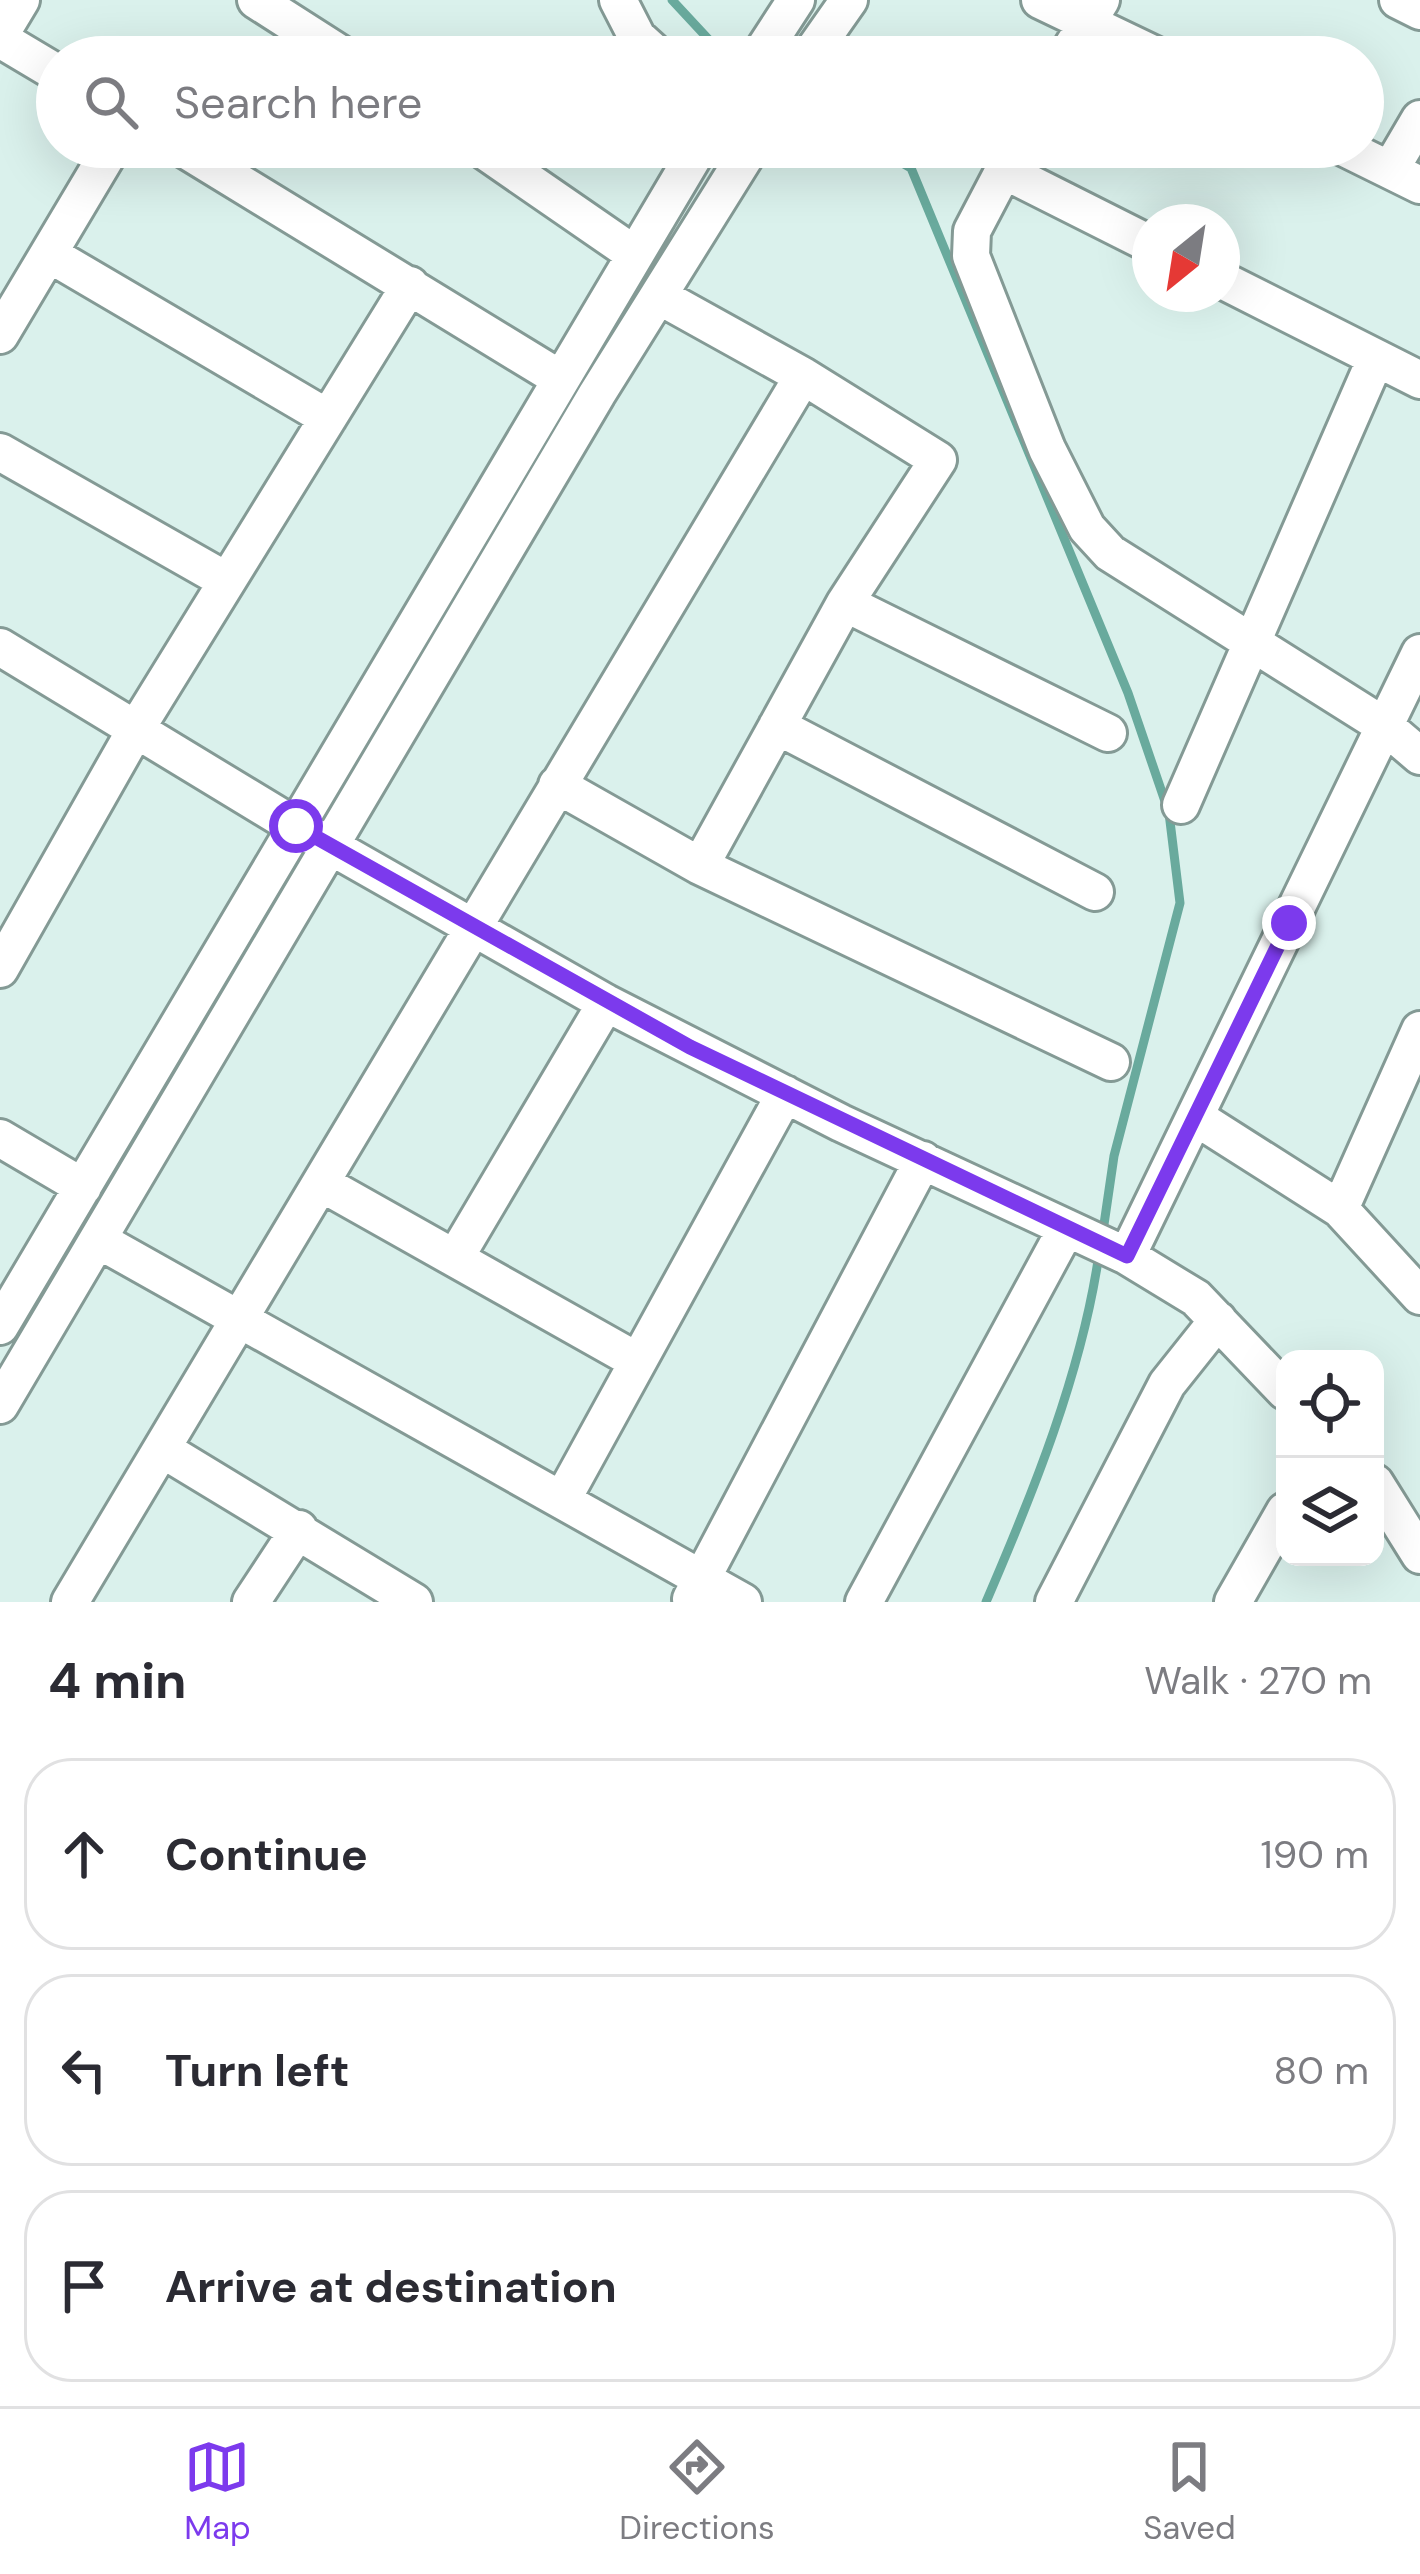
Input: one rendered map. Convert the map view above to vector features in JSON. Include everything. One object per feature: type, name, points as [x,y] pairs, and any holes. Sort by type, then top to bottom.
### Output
[{"type":"street","points":[[22,0],[0,37],[36,60]]},
{"type":"street","points":[[256,0],[312,36]]},
{"type":"street","points":[[618,0],[636,36]]},
{"type":"street","points":[[773,36],[796,0]]},
{"type":"street","points":[[824,36],[849,0]]},
{"type":"street","points":[[1040,0],[1093,11],[1129,36]]},
{"type":"street","points":[[1398,0],[1420,11]]},
{"type":"street","points":[[1405,177],[1420,119]]},
{"type":"street","points":[[0,335],[100,168]]},
{"type":"street","points":[[216,168],[559,378]]},
{"type":"street","points":[[509,168],[634,254]]},
{"type":"street","points":[[0,1326],[686,168]]},
{"type":"street","points":[[0,1405],[738,168]]},
{"type":"street","points":[[1005,168],[971,231],[971,256],[1047,449],[1088,528],[1135,572],[1386,727],[1420,756]]},
{"type":"street","points":[[1025,168],[1132,233]]},
{"type":"street","points":[[49,254],[328,418]]},
{"type":"street","points":[[3,958],[136,729],[410,285]]},
{"type":"street","points":[[1240,289],[1420,380]]},
{"type":"street","points":[[659,296],[938,460],[845,603],[700,866]]},
{"type":"street","points":[[1181,805],[1376,358]]},
{"type":"street","points":[[70,1602],[802,376]]},
{"type":"street","points":[[0,452],[227,581]]},
{"type":"street","points":[[845,603],[1108,733]]},
{"type":"street","points":[[864,1602],[1096,1242],[1197,1118],[1420,653]]},
{"type":"street","points":[[4,657],[606,1003],[1096,1242],[1196,1298],[1276,1381]]},
{"type":"street","points":[[777,726],[1095,892]]},
{"type":"street","points":[[557,785],[700,866],[1111,1063]]},
{"type":"street","points":[[455,1258],[606,1003]]},
{"type":"street","points":[[1340,1209],[1420,1030]]},
{"type":"street","points":[[562,1500],[785,1094]]},
{"type":"street","points":[[1197,1118],[1340,1209],[1420,1296]]},
{"type":"street","points":[[0,1138],[83,1187]]},
{"type":"street","points":[[695,1591],[923,1160]]},
{"type":"street","points":[[321,1183],[637,1361]]},
{"type":"street","points":[[100,1241],[242,1316],[562,1500],[695,1591],[743,1602]]},
{"type":"street","points":[[1054,1602],[1168,1384],[1218,1320]]},
{"type":"street","points":[[162,1449],[414,1602]]},
{"type":"street","points":[[1384,1496],[1417,1544]]},
{"type":"street","points":[[1233,1602],[1276,1527]]},
{"type":"street","points":[[250,1602],[299,1528]]},
{"type":"waterway","points":[[672,0],[705,36]]},
{"type":"waterway","points":[[911,168],[1128,693],[1169,813],[1180,903],[1114,1156],[1102,1238]]},
{"type":"waterway","points":[[986,1602],[1068,1387],[1099,1254]]},
{"type":"route","points":[[296,826],[690,1047],[842,1124],[1127,1256],[1289,923]]}]
